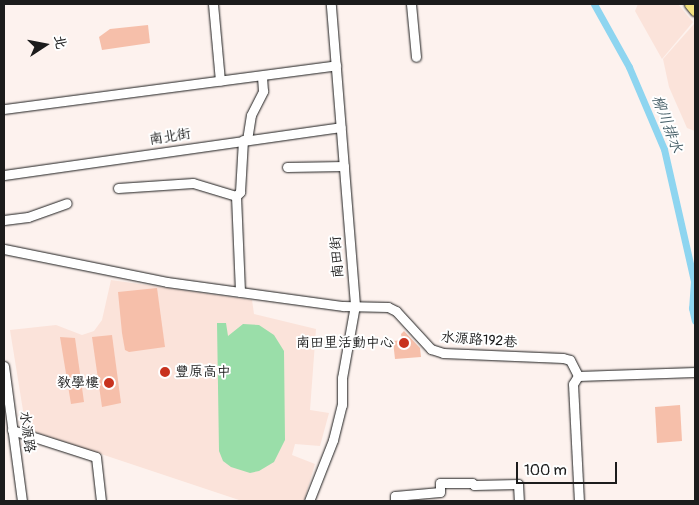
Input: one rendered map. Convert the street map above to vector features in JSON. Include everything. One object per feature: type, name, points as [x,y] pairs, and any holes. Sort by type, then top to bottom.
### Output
[{"type":"main road","points":[[690,4],[695,10]]},
{"type":"street","points":[[213,4],[220,81]]},
{"type":"street","name":"南田街","points":[[309,501],[335,431],[355,305],[331,4]]},
{"type":"street","points":[[411,4],[416,57]]},
{"type":"street","points":[[4,109],[336,65]]},
{"type":"street","points":[[240,292],[236,196],[240,192],[245,140],[251,115],[262,91],[262,76]]},
{"type":"street","name":"南北街","points":[[4,175],[341,127]]},
{"type":"street","points":[[287,167],[344,166]]},
{"type":"street","points":[[118,188],[193,183],[236,196]]},
{"type":"street","points":[[4,220],[28,217],[67,203]]},
{"type":"street","name":"水源路192巷","points":[[4,249],[167,282],[240,292],[388,307],[396,310],[431,349],[467,355],[563,358],[570,360],[578,376]]},
{"type":"street","name":"水源路","points":[[4,366],[5,389],[22,501]]},
{"type":"street","points":[[579,501],[573,384],[578,376],[695,372]]},
{"type":"street","points":[[12,430],[96,458],[101,501]]},
{"type":"street","points":[[395,501],[395,496],[440,492],[440,483],[472,483],[474,485],[518,484],[519,501]]},
{"type":"shaded area","points":[[638,4],[678,4],[693,22],[662,59],[635,11]]},
{"type":"shaded area","points":[[694,24],[695,131],[687,128],[669,87],[663,59]]},
{"type":"shaded area","name":"豐原高中","points":[[111,280],[252,300],[254,314],[316,329],[310,410],[329,413],[320,446],[295,444],[292,455],[315,464],[304,501],[242,501],[26,429],[10,330],[56,325],[82,335],[94,331],[102,320]]},
{"type":"green space","points":[[217,323],[226,323],[228,336],[243,324],[259,325],[274,335],[284,351],[285,440],[274,462],[259,471],[250,473],[231,467],[223,461],[219,451]]},
{"type":"building","points":[[148,25],[150,43],[102,50],[99,37],[110,29]]},
{"type":"building","points":[[157,288],[165,347],[129,352],[125,350],[118,292]]},
{"type":"building","name":"南田里活動中心","points":[[404,331],[420,348],[421,357],[395,359],[393,341],[402,340],[401,334]]},
{"type":"building","name":"教學樓","points":[[112,335],[121,403],[102,407],[92,337]]},
{"type":"building","points":[[60,337],[75,338],[84,402],[71,404]]},
{"type":"building","points":[[680,405],[682,441],[657,443],[655,407]]},
{"type":"waterway","name":"柳川排水","points":[[594,4],[629,67],[664,149],[694,281],[692,308],[695,321]]},
{"type":"place","name":"南田里活動中心","points":[[404,343]]},
{"type":"place","name":"豐原高中","points":[[165,372]]},
{"type":"place","name":"教學樓","points":[[109,383]]}]
